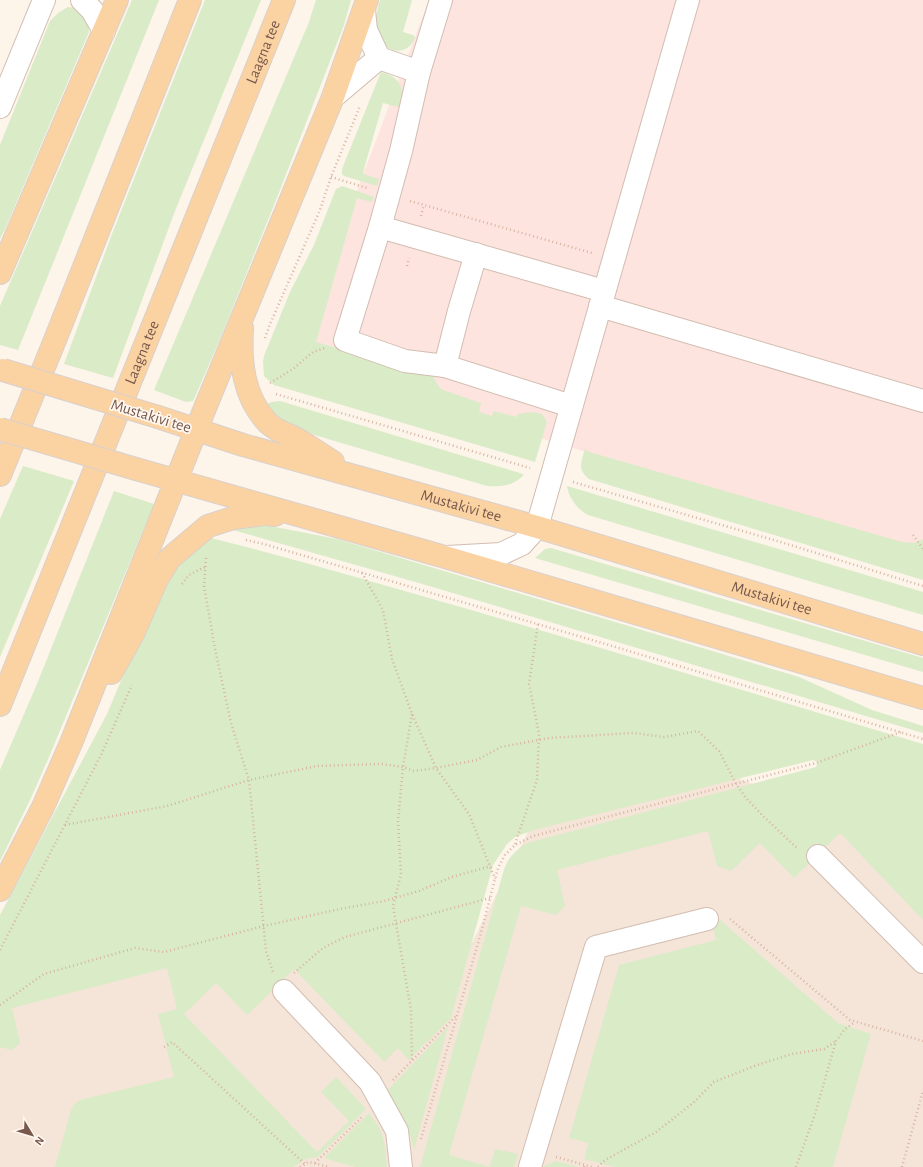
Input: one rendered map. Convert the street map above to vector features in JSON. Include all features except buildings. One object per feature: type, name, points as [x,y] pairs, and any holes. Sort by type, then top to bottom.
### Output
[{"type":"main road","points":[[0,273],[117,0]]},
{"type":"main road","points":[[0,475],[56,340],[190,0]]},
{"type":"main road","name":"Laagna tee","points":[[0,705],[284,0]]},
{"type":"main road","points":[[0,890],[43,807],[71,743],[243,314],[333,97],[365,5]]},
{"type":"main road","points":[[0,258],[15,238]]},
{"type":"main road","points":[[243,314],[242,356],[245,382],[253,404],[268,423],[356,476]]},
{"type":"main road","name":"Mustakivi tee","points":[[2,370],[158,417],[243,445],[537,527],[923,644]]},
{"type":"main road","points":[[0,429],[176,481],[445,557],[923,698]]},
{"type":"main road","points":[[71,743],[133,634],[157,579],[170,558],[208,526],[233,518],[265,514],[316,520]]},
{"type":"street","points":[[0,107],[44,0]]},
{"type":"street","points":[[82,0],[92,10],[104,31]]},
{"type":"street","points":[[440,0],[419,72],[390,195],[345,340],[405,361],[445,366],[571,406]]},
{"type":"street","points":[[445,557],[501,554],[522,544],[537,527],[688,0]]},
{"type":"street","points":[[365,5],[366,30],[379,58],[419,72]]},
{"type":"street","points":[[333,97],[379,58]]},
{"type":"street","points":[[380,227],[476,254],[602,298],[923,401]]},
{"type":"street","points":[[445,366],[476,254]]},
{"type":"street","points":[[810,855],[923,962]]},
{"type":"street","points":[[530,1167],[596,947],[716,917]]},
{"type":"street","points":[[282,981],[370,1082],[397,1131],[401,1167]]},
{"type":"path","points":[[264,343],[270,324],[320,210],[331,177],[362,100]]},
{"type":"path","points":[[331,177],[614,259]]},
{"type":"path","points":[[268,384],[293,369],[313,352],[345,340]]},
{"type":"path","points":[[208,526],[204,586],[215,649],[231,724],[249,780],[266,951],[282,981],[323,948],[345,937],[491,898]]},
{"type":"path","points":[[913,535],[923,549]]},
{"type":"path","points":[[244,540],[264,544],[362,572],[923,739]]},
{"type":"path","points":[[180,588],[189,575],[205,567]]},
{"type":"path","points":[[362,572],[383,610],[392,659],[412,714],[436,768],[469,814],[491,866],[495,880]]},
{"type":"path","points":[[515,845],[537,780],[539,734],[529,684],[538,624]]},
{"type":"path","points":[[0,950],[101,755],[133,682]]},
{"type":"path","points":[[412,714],[403,767],[398,821],[401,874],[393,906],[411,1010],[412,1060]]},
{"type":"path","points":[[65,825],[167,806],[249,780],[317,766],[381,764],[403,767],[414,771],[477,760],[501,747],[550,738],[634,733],[664,737],[698,731],[719,751],[736,784],[764,818],[810,855]]},
{"type":"path","points":[[420,1144],[458,1015],[498,868],[505,855],[515,845],[534,836],[816,763],[901,732]]},
{"type":"path","points":[[0,1005],[44,974],[135,948],[164,952],[264,926],[395,897],[419,890],[452,877],[491,866]]},
{"type":"path","points":[[716,917],[850,1020],[923,1041]]},
{"type":"path","points":[[378,1096],[458,1015]]},
{"type":"path","points":[[598,1167],[605,1160],[656,1132],[693,1103],[714,1082],[757,1065],[792,1054],[824,1049],[836,1041],[845,1029],[855,1022]]},
{"type":"path","points":[[796,1167],[815,1114],[836,1041]]},
{"type":"path","points":[[164,1047],[172,1042],[305,1164]]},
{"type":"path","points":[[902,1167],[923,1091]]},
{"type":"path","points":[[315,1163],[364,1114]]},
{"type":"path","points":[[300,1167],[308,1162],[330,1167]]},
{"type":"path","points":[[584,1167],[585,1165],[593,1167]]},
{"type":"shaded area","points":[[429,0],[923,0],[923,554],[292,363]]},
{"type":"shaded area","points":[[678,754],[860,827],[923,897],[923,1167],[0,1167],[0,969],[210,909],[428,1030],[531,826]]},
{"type":"green space","points":[[132,0],[159,0],[18,350],[0,345],[0,306]]},
{"type":"green space","points":[[205,0],[261,0],[175,211],[113,378],[64,364],[112,234]]},
{"type":"green space","points":[[316,0],[351,0],[344,25],[223,332],[193,401],[186,402],[154,390],[309,22]]},
{"type":"green space","points":[[380,0],[412,0],[403,32],[415,37],[412,43],[403,50],[392,50],[379,38],[376,24]]},
{"type":"green space","points":[[68,7],[76,8],[87,21],[89,32],[0,239],[0,145],[50,21],[58,13]]},
{"type":"green space","points":[[381,72],[397,80],[402,90],[402,95],[398,107],[383,103],[365,165],[363,174],[379,179],[377,186],[344,176],[342,174],[342,169]]},
{"type":"green space","points":[[342,186],[374,197],[372,202],[357,198],[316,342],[432,375],[440,388],[443,390],[481,403],[479,412],[492,416],[494,411],[516,417],[518,414],[532,412],[542,414],[547,422],[535,462],[274,385],[264,376],[264,356],[290,292],[314,245],[336,189]]},
{"type":"green space","points":[[280,401],[524,475],[511,484],[487,486],[301,431],[283,421],[266,405],[271,402]]},
{"type":"green space","points":[[585,449],[589,452],[902,542],[915,543],[923,539],[923,580],[589,479],[581,469],[581,462]]},
{"type":"green space","points":[[23,466],[74,481],[0,657],[0,519]]},
{"type":"green space","points":[[567,486],[923,592],[923,615],[588,515],[580,510],[574,503]]},
{"type":"green space","points":[[114,491],[154,504],[49,757],[0,861],[0,770],[37,684]]},
{"type":"green space","points":[[270,526],[337,539],[799,677],[872,710],[923,726],[923,733],[419,583],[226,528]]},
{"type":"green space","points":[[207,537],[306,563],[471,610],[923,744],[923,920],[840,833],[794,878],[760,843],[731,871],[717,866],[708,831],[557,870],[565,906],[556,915],[521,906],[449,1155],[490,1167],[420,1167],[503,873],[509,859],[515,852],[527,843],[816,767],[818,762],[813,760],[534,830],[515,837],[507,844],[493,865],[451,1018],[409,1060],[398,1048],[384,1062],[294,969],[247,1015],[216,983],[184,1014],[317,1152],[349,1121],[321,1092],[336,1077],[366,1109],[318,1157],[305,1159],[294,1167],[55,1167],[71,1110],[80,1100],[174,1077],[158,1014],[177,1009],[167,968],[12,1008],[20,1043],[12,1050],[0,1047],[0,915],[107,714],[156,597],[169,572]]},
{"type":"green space","points":[[551,548],[923,658],[923,672],[535,558],[545,549]]},
{"type":"green space","points":[[719,919],[838,1023],[871,1034],[833,1167],[614,1167],[584,1159],[588,1143],[569,1138],[619,965],[716,940],[712,921]]},
{"type":"green space","points":[[448,1027],[414,1150],[409,1131],[385,1093]]},
{"type":"green space","points":[[369,1113],[378,1126],[383,1138],[387,1167],[355,1167],[324,1158]]},
{"type":"green space","points":[[495,1149],[518,1154],[514,1167],[490,1167]]},
{"type":"green space","points":[[556,1161],[579,1167],[542,1167]]}]
